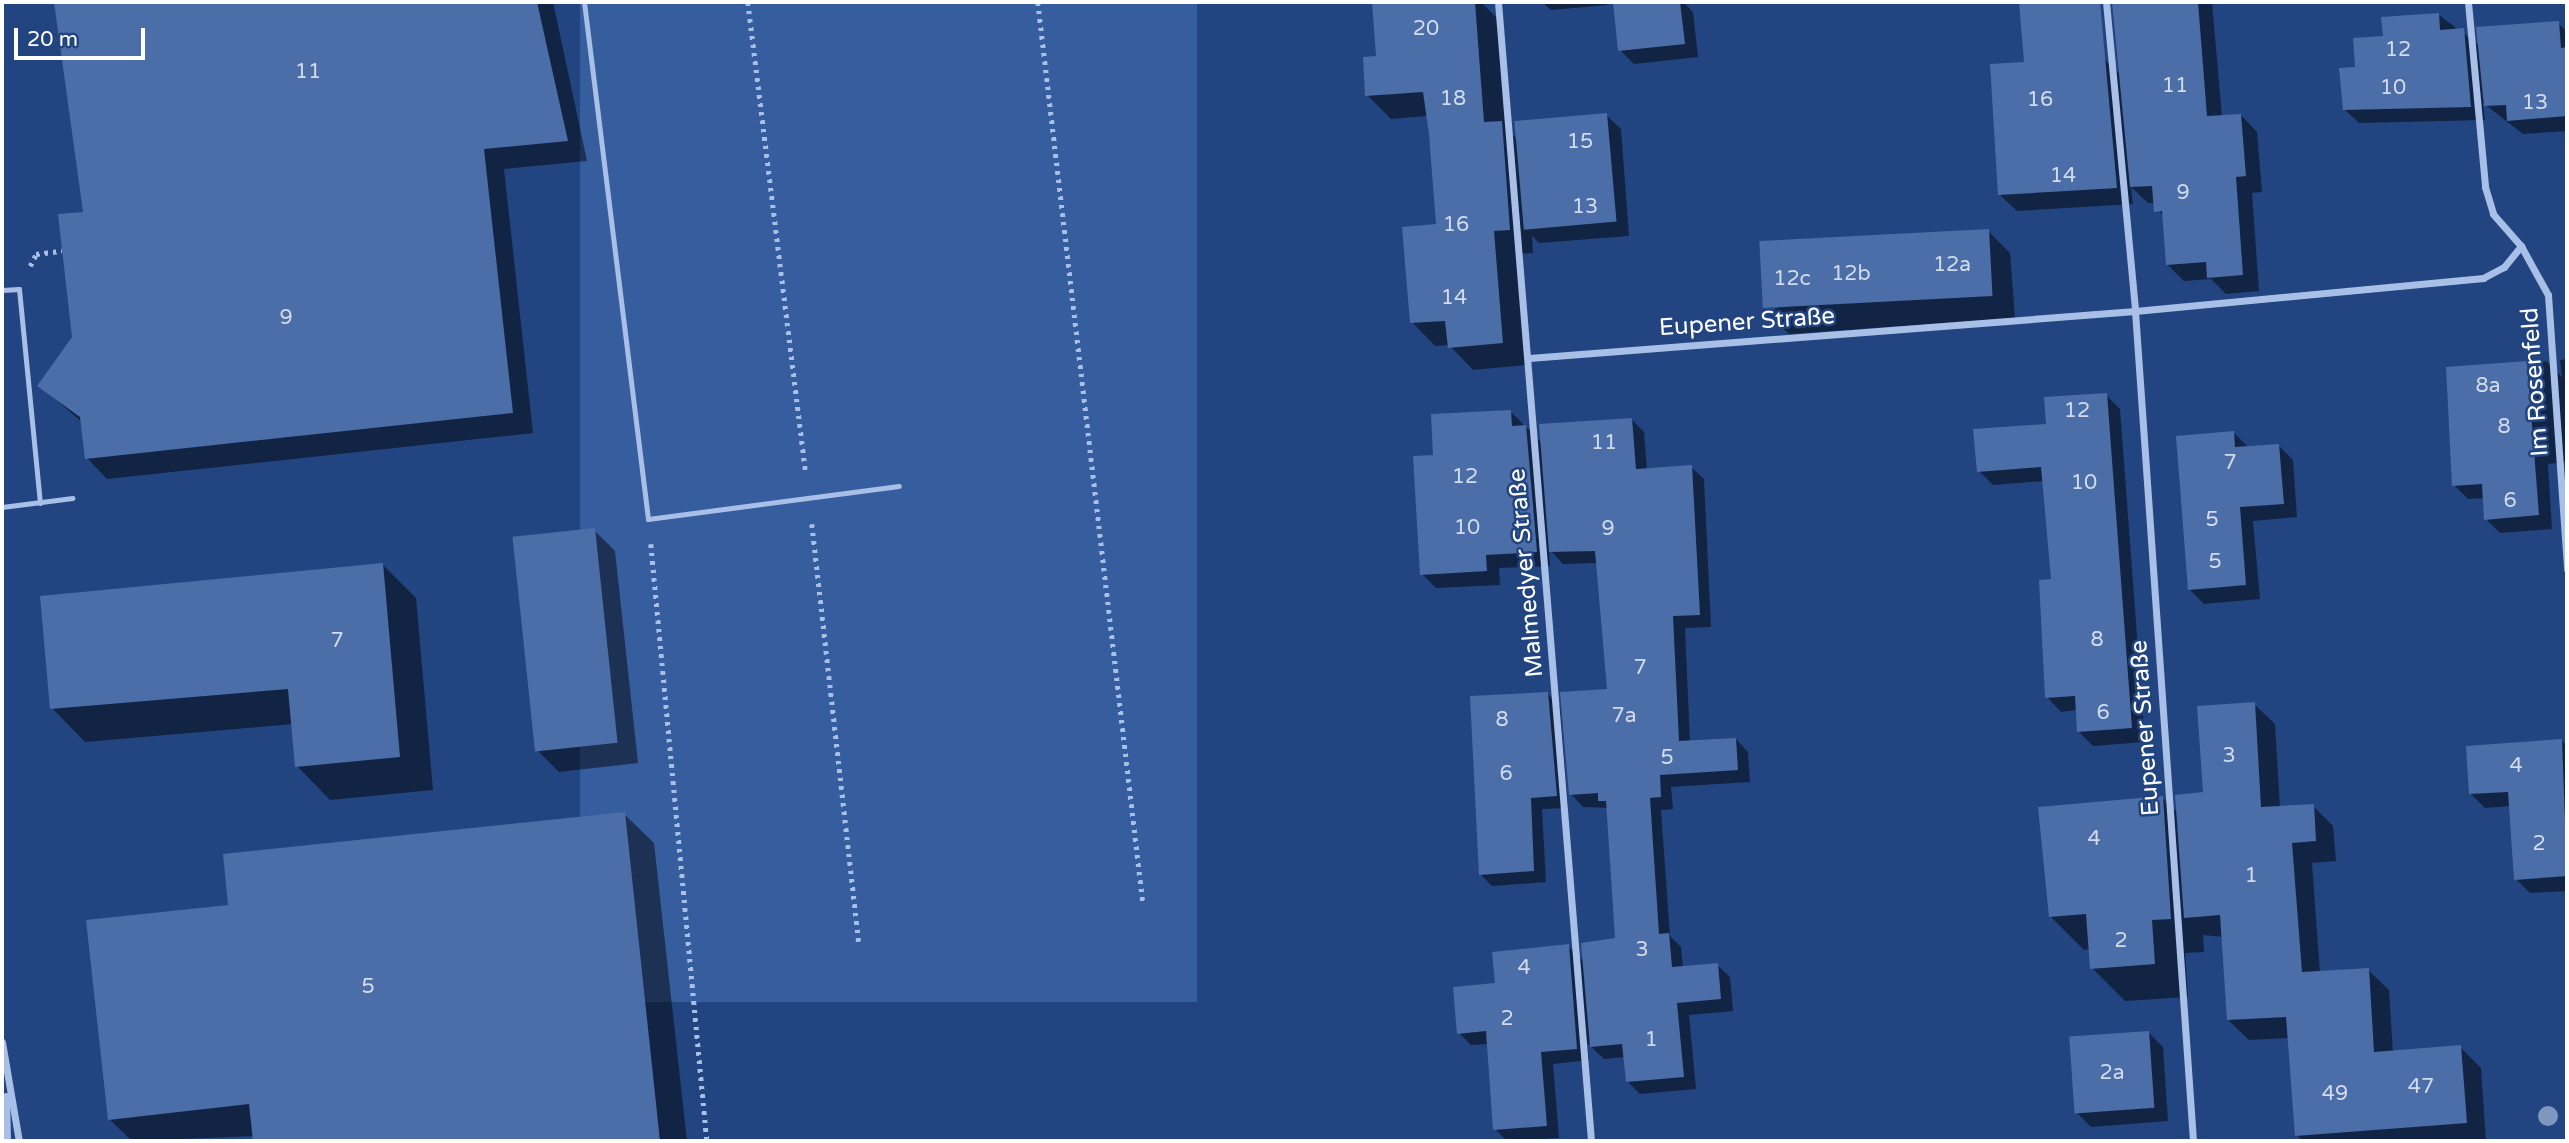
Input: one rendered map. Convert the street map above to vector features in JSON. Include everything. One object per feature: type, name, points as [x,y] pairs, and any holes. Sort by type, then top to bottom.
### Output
[{"type":"street","name":"Malmedyer Straße","points":[[1498,2],[1591,1141]]},
{"type":"street","name":"Eupener Straße","points":[[2106,2],[2135,311],[2193,1141]]},
{"type":"street","name":"Im Rosenfeld","points":[[2468,2],[2485,187],[2493,214],[2521,246],[2548,295],[2567,569]]},
{"type":"street","name":"Eupener Straße","points":[[1529,358],[2135,311],[2483,278],[2504,267],[2521,246]]},
{"type":"street","points":[[2,1042],[7,1141]]},
{"type":"street","points":[[6,1082],[19,1141]]},
{"type":"lane","points":[[584,2],[648,519],[899,486]]},
{"type":"lane","points":[[2,290],[19,289],[40,503]]},
{"type":"lane","points":[[2,508],[72,498]]},
{"type":"path","points":[[1038,2],[1143,903]]},
{"type":"path","points":[[19,289],[36,254],[62,251]]},
{"type":"path","points":[[648,519],[707,1141]]},
{"type":"shaded area","points":[[580,2],[1197,2],[1197,1002],[580,1002]]},
{"type":"building","points":[[54,2],[537,2],[568,141],[484,149],[513,413],[85,459],[80,417],[37,386],[72,337],[58,214],[83,212]]},
{"type":"building","points":[[1372,2],[1475,2],[1484,122],[1502,121],[1510,230],[1494,231],[1503,343],[1448,348],[1445,321],[1410,323],[1402,227],[1436,224],[1429,135],[1423,92],[1365,96],[1363,57],[1376,56]]},
{"type":"building","points":[[1613,2],[1680,2],[1685,44],[1618,51]]},
{"type":"building","points":[[2019,2],[2100,2],[2117,188],[1998,195],[1990,64],[2024,62]]},
{"type":"building","points":[[2112,2],[2198,2],[2207,116],[2241,114],[2246,176],[2236,177],[2243,275],[2207,278],[2206,262],[2166,265],[2162,211],[2154,212],[2152,186],[2130,187]]},
{"type":"building","points":[[2439,13],[2440,30],[2464,28],[2471,107],[2343,110],[2339,68],[2355,67],[2353,38],[2383,36],[2381,17]]},
{"type":"building","points":[[2559,21],[2561,48],[2567,47],[2567,116],[2507,121],[2506,105],[2484,106],[2476,27]]},
{"type":"building","points":[[1607,113],[1616,222],[1524,230],[1514,121]]},
{"type":"building","points":[[1989,229],[1993,296],[1763,308],[1759,241]]},
{"type":"building","points":[[2527,361],[2539,515],[2484,520],[2482,484],[2452,486],[2446,367]]},
{"type":"building","points":[[2107,393],[2132,728],[2077,732],[2075,696],[2045,698],[2039,580],[2051,579],[2041,467],[1977,472],[1973,429],[2046,424],[2044,397]]},
{"type":"building","points":[[1511,410],[1512,426],[1526,425],[1537,552],[1486,555],[1487,571],[1420,575],[1413,456],[1433,455],[1431,414]]},
{"type":"building","points":[[1632,418],[1636,469],[1692,465],[1700,615],[1673,616],[1679,741],[1736,738],[1738,770],[1660,775],[1661,797],[1650,798],[1659,934],[1669,933],[1672,967],[1718,963],[1721,999],[1677,1003],[1684,1077],[1626,1082],[1622,1044],[1590,1047],[1581,943],[1615,938],[1606,801],[1598,801],[1598,793],[1569,795],[1560,692],[1607,689],[1595,551],[1549,552],[1539,424]]},
{"type":"building","points":[[2234,431],[2235,447],[2279,444],[2284,504],[2240,507],[2246,585],[2188,590],[2176,436]]},
{"type":"building","points":[[595,528],[618,743],[535,751],[512,537]]},
{"type":"building","points":[[383,563],[400,757],[295,767],[288,689],[50,709],[40,596]]},
{"type":"building","points":[[1548,692],[1557,796],[1531,798],[1534,871],[1479,875],[1470,696]]},
{"type":"building","points":[[2255,702],[2261,807],[2314,804],[2316,841],[2292,843],[2302,972],[2369,968],[2374,1052],[2461,1045],[2467,1123],[2295,1136],[2286,1017],[2227,1020],[2220,915],[2184,918],[2175,795],[2203,792],[2197,706]]},
{"type":"building","points":[[2562,739],[2567,876],[2514,880],[2508,792],[2469,794],[2466,746]]},
{"type":"building","points":[[2163,796],[2171,919],[2152,920],[2155,964],[2090,969],[2086,914],[2049,917],[2038,807]]},
{"type":"building","points":[[625,812],[660,1141],[253,1141],[249,1104],[108,1120],[86,920],[228,905],[223,854]]},
{"type":"building","points":[[1569,944],[1577,1049],[1541,1052],[1547,1126],[1493,1130],[1486,1031],[1457,1034],[1453,987],[1495,983],[1492,952]]},
{"type":"building","points":[[2149,1031],[2154,1108],[2075,1113],[2069,1037]]}]
